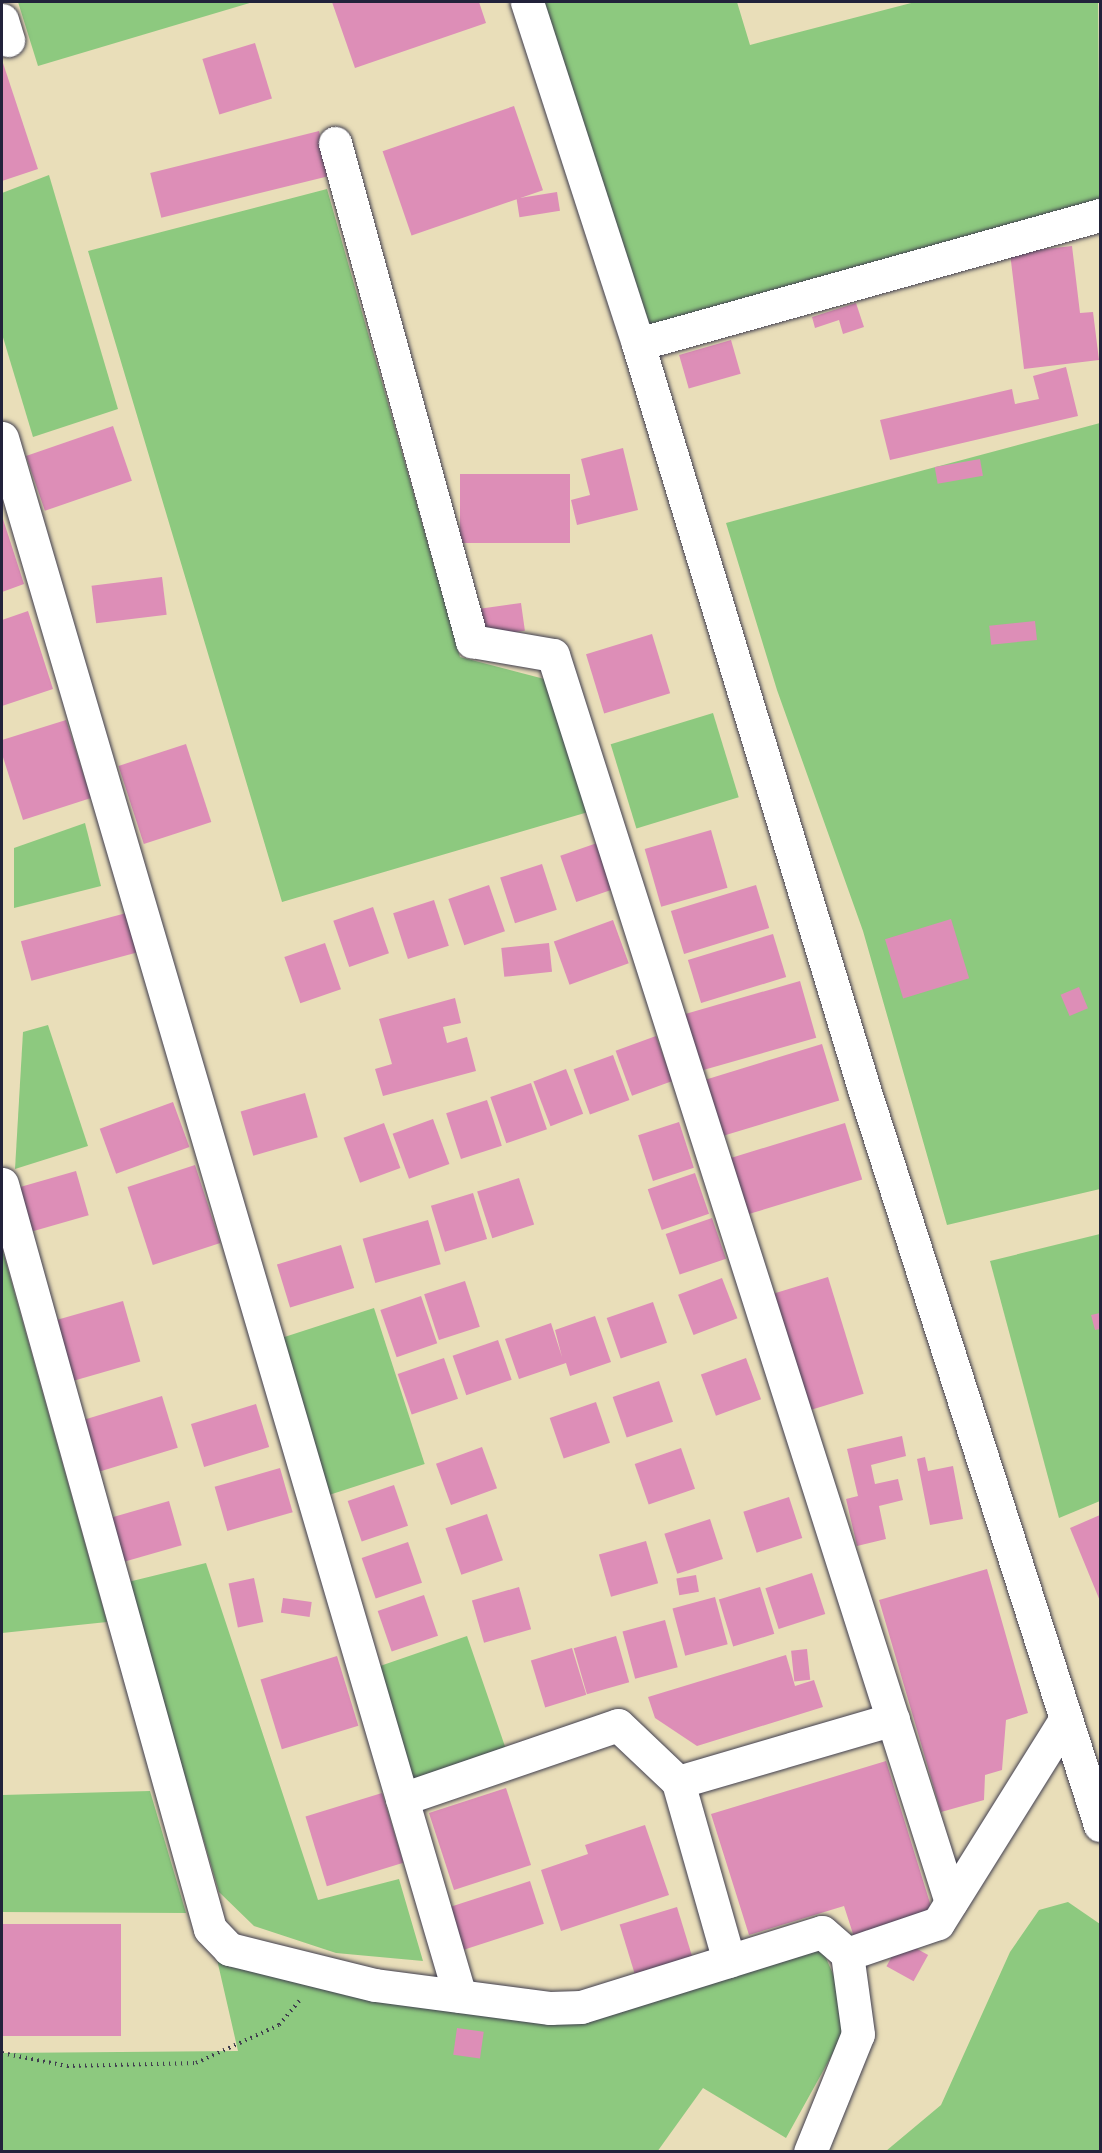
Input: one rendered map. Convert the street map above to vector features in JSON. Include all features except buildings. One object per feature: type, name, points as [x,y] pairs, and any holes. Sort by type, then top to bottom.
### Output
[{"type":"street","points":[[527,2],[638,344],[864,1089],[1064,1721],[1101,1826]]},
{"type":"street","points":[[335,143],[472,641],[553,655],[951,1902]]},
{"type":"street","points":[[638,344],[1101,215]]},
{"type":"street","points":[[2,438],[460,1996]]},
{"type":"street","points":[[2,1184],[210,1929],[229,1949],[375,1985],[550,2008],[581,2007],[822,1932],[847,1954],[858,2034],[810,2151]]},
{"type":"street","points":[[678,1782],[893,1719]]},
{"type":"street","points":[[847,1954],[938,1923],[1064,1721]]},
{"type":"street","points":[[402,1799],[618,1725],[678,1782],[729,1961]]},
{"type":"path","points":[[2,2053],[67,2066],[196,2064],[279,2025],[322,1972]]},
{"type":"green space","points":[[18,2],[253,2],[38,66]]},
{"type":"green space","points":[[527,2],[737,2],[750,45],[915,2],[1098,2],[1100,215],[638,344]]},
{"type":"green space","points":[[49,175],[118,409],[33,437],[2,334],[2,193]]},
{"type":"green space","points":[[327,189],[460,657],[552,681],[595,810],[282,902],[88,251]]},
{"type":"green space","points":[[1100,423],[1100,1189],[947,1225],[863,931],[777,690],[726,523]]},
{"type":"green space","points":[[713,713],[739,797],[636,828],[611,744]]},
{"type":"green space","points":[[85,823],[101,886],[14,908],[14,848]]},
{"type":"green space","points":[[48,1025],[88,1146],[15,1169],[23,1032]]},
{"type":"green space","points":[[1100,1234],[1100,1501],[1059,1518],[990,1261]]},
{"type":"green space","points":[[2,1248],[107,1622],[2,1633]]},
{"type":"green space","points":[[374,1308],[425,1464],[318,1499],[267,1343]]},
{"type":"green space","points":[[206,1563],[318,1900],[399,1879],[423,1961],[336,1953],[254,1926],[219,1892],[128,1582]]},
{"type":"green space","points":[[467,1636],[510,1762],[408,1797],[365,1671]]},
{"type":"green space","points":[[150,1791],[186,1913],[2,1912],[2,1795]]},
{"type":"green space","points":[[1068,1902],[1100,1924],[1100,2151],[886,2151],[941,2105],[1010,1952],[1039,1910]]},
{"type":"green space","points":[[210,1929],[229,1949],[550,2008],[822,1949],[837,1983],[843,2035],[786,2138],[703,2088],[657,2152],[2,2151],[2,2053],[238,2051]]}]
